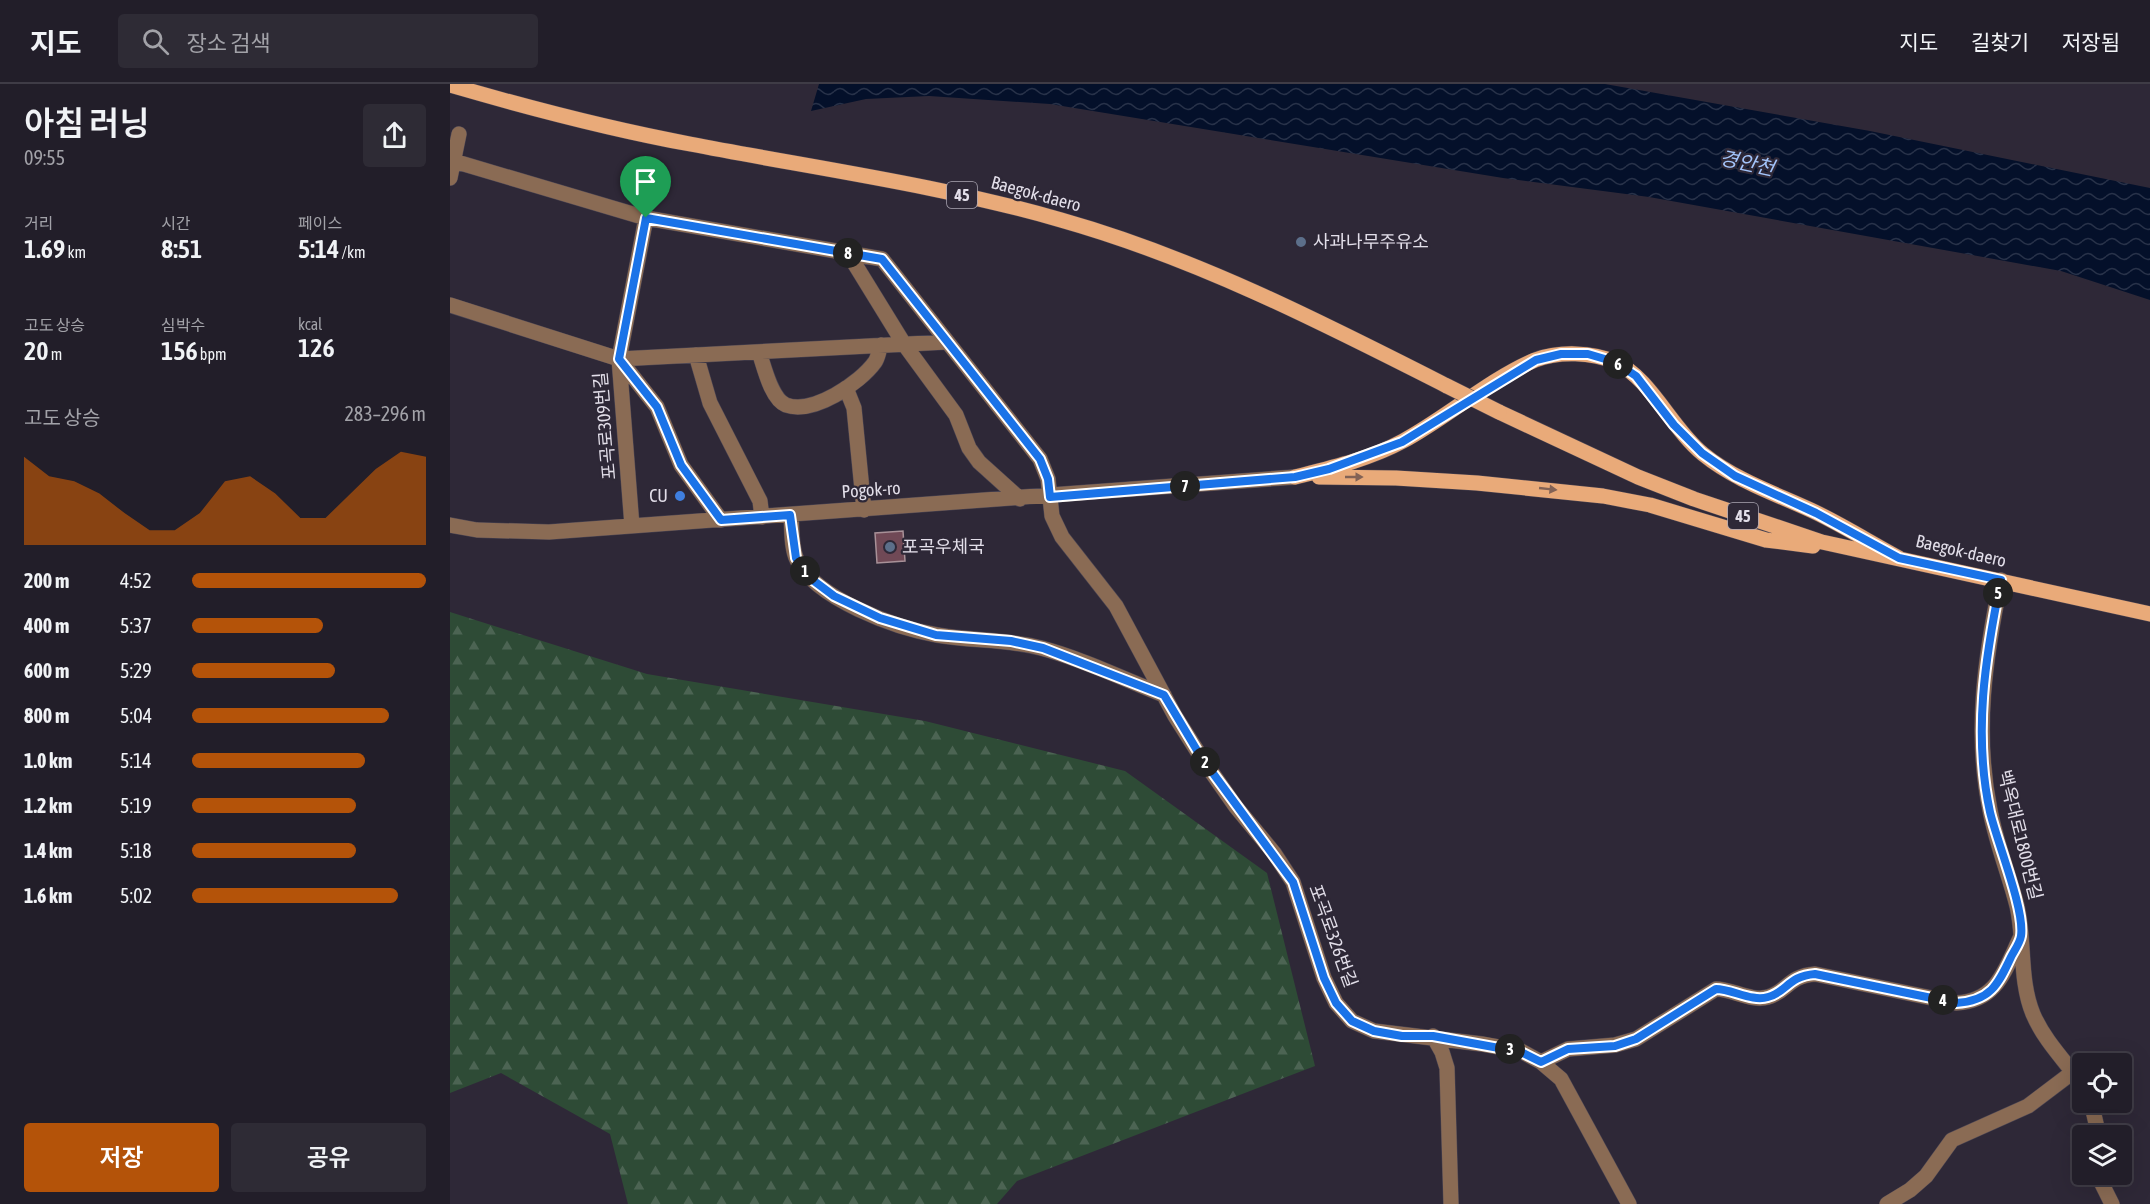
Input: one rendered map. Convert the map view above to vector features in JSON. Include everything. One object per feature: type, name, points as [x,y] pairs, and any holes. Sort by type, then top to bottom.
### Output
[{"type":"main road","name":"Baegok-daero","points":[[450,85],[608,126],[937,190],[1064,220],[1168,257],[1247,290],[1325,325],[1499,412],[1638,477],[1695,499],[1822,542],[2150,614]]},
{"type":"main road","points":[[1295,477],[1360,459],[1402,442],[1536,360],[1561,354],[1588,354],[1615,362],[1636,376],[1674,425],[1702,453],[1735,476],[1816,513],[1899,558]]},
{"type":"main road","points":[[1295,477],[1396,478],[1551,489],[1650,505],[1766,540],[1899,558]]},
{"type":"street","points":[[450,178],[459,134]]},
{"type":"street","name":"포곡로326번길","points":[[452,160],[646,218],[882,259],[1040,459],[1048,479],[1052,516],[1062,537],[1116,606],[1164,695],[1207,765],[1236,807],[1274,853],[1293,882],[1324,978],[1336,1003],[1352,1021],[1374,1031],[1402,1036],[1433,1036],[1521,1052],[1541,1062],[1560,1079],[1629,1204]]},
{"type":"street","name":"포곡로309번길","points":[[632,526],[619,359],[646,218]]},
{"type":"street","points":[[848,253],[904,344],[956,415],[969,448],[979,462],[1020,499]]},
{"type":"street","points":[[450,305],[619,359],[947,342]]},
{"type":"street","points":[[759,352],[777,397],[787,405],[806,406],[829,400],[846,388],[875,362],[881,345]]},
{"type":"street","points":[[696,355],[710,403],[760,501],[762,517]]},
{"type":"street","points":[[619,359],[657,407],[681,465],[721,520]]},
{"type":"street","points":[[846,388],[854,408],[864,510]]},
{"type":"street","name":"Pogok-ro","points":[[450,525],[513,533],[1050,497],[1295,477]]},
{"type":"street","points":[[790,515],[796,558],[810,578],[843,600],[880,618],[936,635],[1011,641],[1043,648],[1164,695]]},
{"type":"street","name":"백옥대로1800번길","points":[[2001,580],[1987,649],[1980,733],[1990,810],[2013,890],[2021,936],[2025,986],[2032,1012],[2042,1032],[2072,1070]]},
{"type":"street","points":[[1541,1062],[1568,1049],[1615,1046],[1636,1039],[1716,989],[1729,989],[1754,997],[1768,997],[1801,975],[1815,974],[1956,1003],[1973,1002],[1986,995],[1999,982],[2021,936]]},
{"type":"street","points":[[1433,1036],[1443,1052],[1448,1068],[1451,1204]]},
{"type":"street","points":[[1887,1204],[1910,1190],[1926,1176],[1952,1140],[1962,1133],[2028,1106],[2072,1081]]},
{"type":"street","points":[[2102,1185],[2112,1204]]},
{"type":"green space","points":[[450,612],[647,674],[925,721],[1125,771],[1267,873],[1315,1066],[1017,1181],[997,1204],[628,1204],[610,1134],[501,1073],[450,1093]]},
{"type":"water","name":"경안천","points":[[819,84],[1605,84],[1870,131],[2150,188],[2150,300],[2061,271],[1649,197],[1503,178],[1050,104],[929,96],[866,99],[811,111]]},
{"type":"building","name":"포곡우체국","points":[[903,531],[905,561],[877,563],[875,533]]},
{"type":"place","name":"사과나무주유소","points":[[1301,242]]},
{"type":"place","name":"CU","points":[[680,496]]},
{"type":"place","name":"포곡우체국","points":[[890,547]]},
{"type":"route","points":[[646,218],[882,259],[1040,459],[1048,479],[1050,497],[1295,477],[1329,469],[1402,442],[1536,360],[1561,354],[1588,354],[1615,362],[1636,376],[1674,425],[1702,453],[1735,476],[1816,513],[1899,558],[2001,580],[1987,649],[1980,733],[1990,810],[2013,890],[2021,936],[1999,982],[1986,995],[1973,1002],[1956,1003],[1815,974],[1801,975],[1768,997],[1754,997],[1729,989],[1716,989],[1636,1039],[1615,1046],[1568,1049],[1541,1062],[1521,1052],[1433,1036],[1402,1036],[1374,1031],[1352,1021],[1336,1003],[1324,978],[1293,882],[1274,853],[1236,807],[1201,757],[1164,695],[1043,648],[1011,641],[936,635],[880,618],[834,596],[810,578],[796,558],[790,515],[721,520],[681,465],[668,428],[657,407],[619,359],[646,218]]}]
